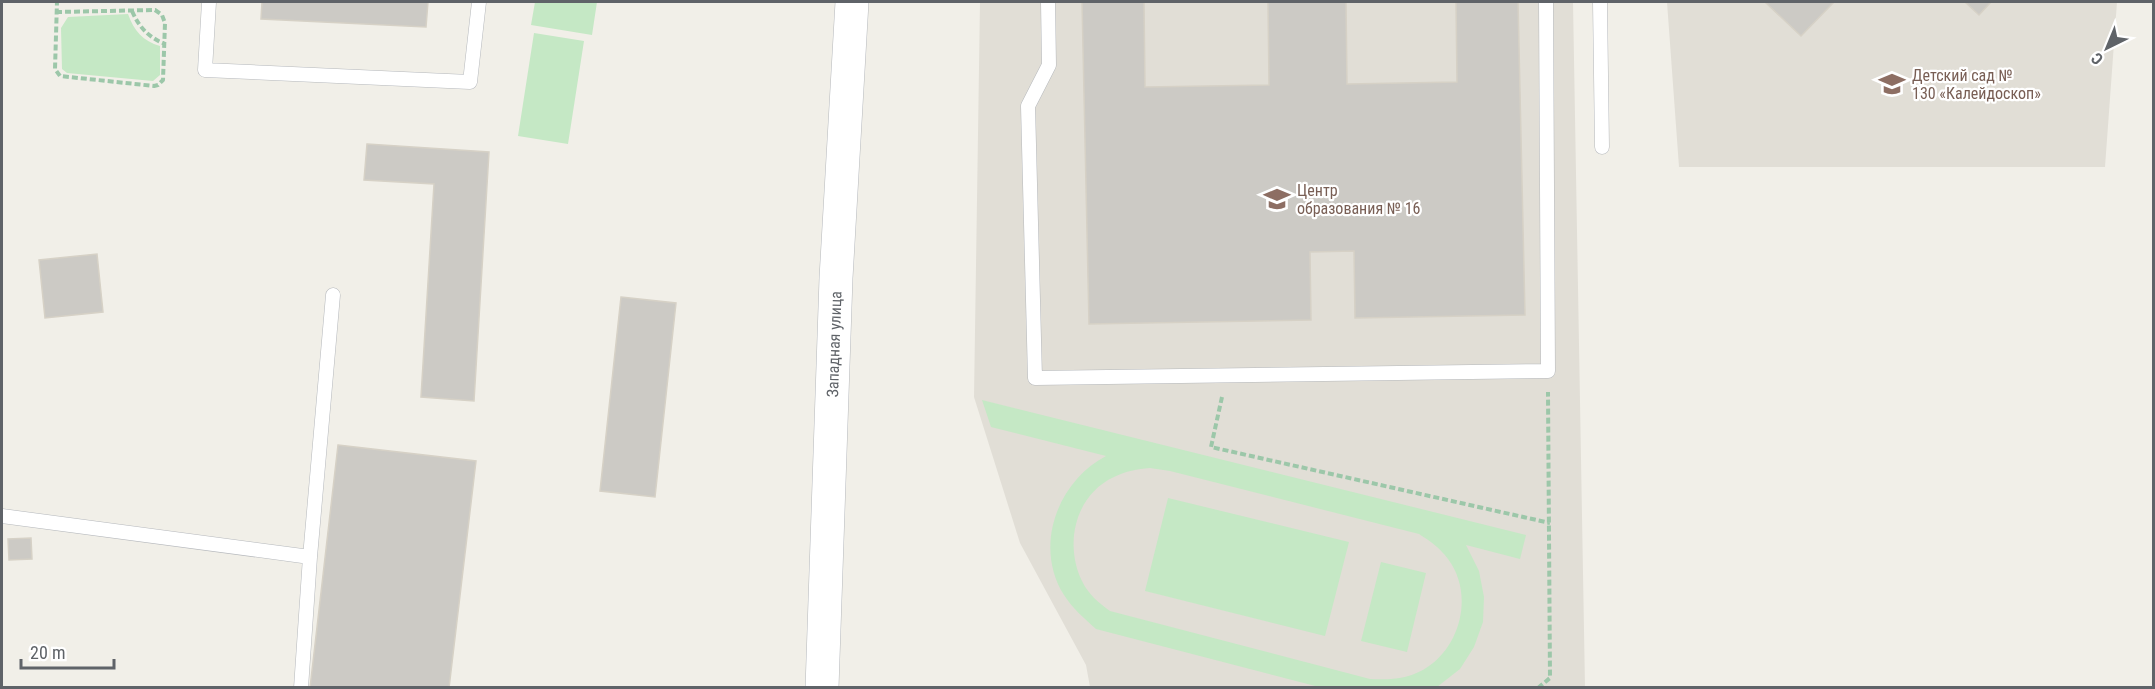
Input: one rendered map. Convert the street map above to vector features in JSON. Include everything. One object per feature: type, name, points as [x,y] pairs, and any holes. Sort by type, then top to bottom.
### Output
[{"type":"street","name":"Западная улица","points":[[822,687],[836,278],[852,2]]},
{"type":"lane","points":[[209,2],[206,70],[470,82],[479,2]]},
{"type":"lane","points":[[1048,2],[1050,65],[1028,105],[1035,378],[1548,371],[1546,2]]},
{"type":"lane","points":[[1600,2],[1602,147]]},
{"type":"lane","points":[[301,687],[333,295]]},
{"type":"lane","points":[[2,516],[310,557]]},
{"type":"path","points":[[56,12],[155,10],[162,15],[165,23],[163,80],[158,85],[63,77],[55,69],[56,12],[57,2]]},
{"type":"path","points":[[132,11],[141,28],[148,35],[165,44]]},
{"type":"path","points":[[1538,687],[1550,678],[1548,371]]},
{"type":"path","points":[[1227,376],[1211,447],[1550,523]]},
{"type":"shaded area","name":"Центр образования № 16","points":[[980,2],[1573,2],[1585,687],[1090,687],[1086,665],[1020,543],[974,397]]},
{"type":"shaded area","name":"Детский сад № 130 «Калейдоскоп»","points":[[1667,2],[2117,2],[2105,167],[1679,167]]},
{"type":"green space","points":[[535,2],[597,2],[592,35],[531,25]]},
{"type":"green space","points":[[128,14],[140,34],[160,46],[160,75],[153,81],[67,73],[62,69],[61,28],[68,17]]},
{"type":"green space","points":[[534,33],[584,41],[568,144],[518,136]]},
{"type":"green space","points":[[982,400],[1526,535],[1520,559],[1466,545],[1479,571],[1484,597],[1483,622],[1474,647],[1460,669],[1437,687],[1319,687],[1096,629],[1064,595],[1055,576],[1051,556],[1051,536],[1055,516],[1063,498],[1089,467],[1106,456],[991,427]],"holes":[[[1150,468],[1170,471],[1419,534],[1445,555],[1456,572],[1460,586],[1462,601],[1460,616],[1449,644],[1429,666],[1415,674],[1393,679],[1370,679],[1110,611],[1087,590],[1077,567],[1074,537],[1082,508],[1101,485],[1118,475]]]},
{"type":"green space","points":[[1168,498],[1349,542],[1325,636],[1145,591]]},
{"type":"green space","points":[[1381,562],[1426,573],[1407,652],[1361,641]]},
{"type":"building","points":[[262,2],[428,2],[426,27],[261,19]]},
{"type":"building","points":[[1082,2],[1144,2],[1145,87],[1269,85],[1268,2],[1346,2],[1347,84],[1457,82],[1456,2],[1518,2],[1525,315],[1355,318],[1354,251],[1310,252],[1311,320],[1089,324]]},
{"type":"building","points":[[1765,2],[1834,2],[1801,36]]},
{"type":"building","points":[[1965,2],[1991,2],[1979,15]]},
{"type":"building","points":[[367,144],[489,152],[474,401],[421,397],[434,184],[364,180]]},
{"type":"building","points":[[97,254],[103,312],[45,318],[39,260]]},
{"type":"building","points":[[621,297],[676,303],[655,497],[600,491]]},
{"type":"building","points":[[338,445],[476,461],[449,688],[310,688]]},
{"type":"building","points":[[31,538],[32,559],[9,560],[8,539]]},
{"type":"place","name":"Детский сад № 130 «Калейдоскоп»","points":[[1892,84]]},
{"type":"place","name":"Центр образования № 16","points":[[1277,199]]}]
